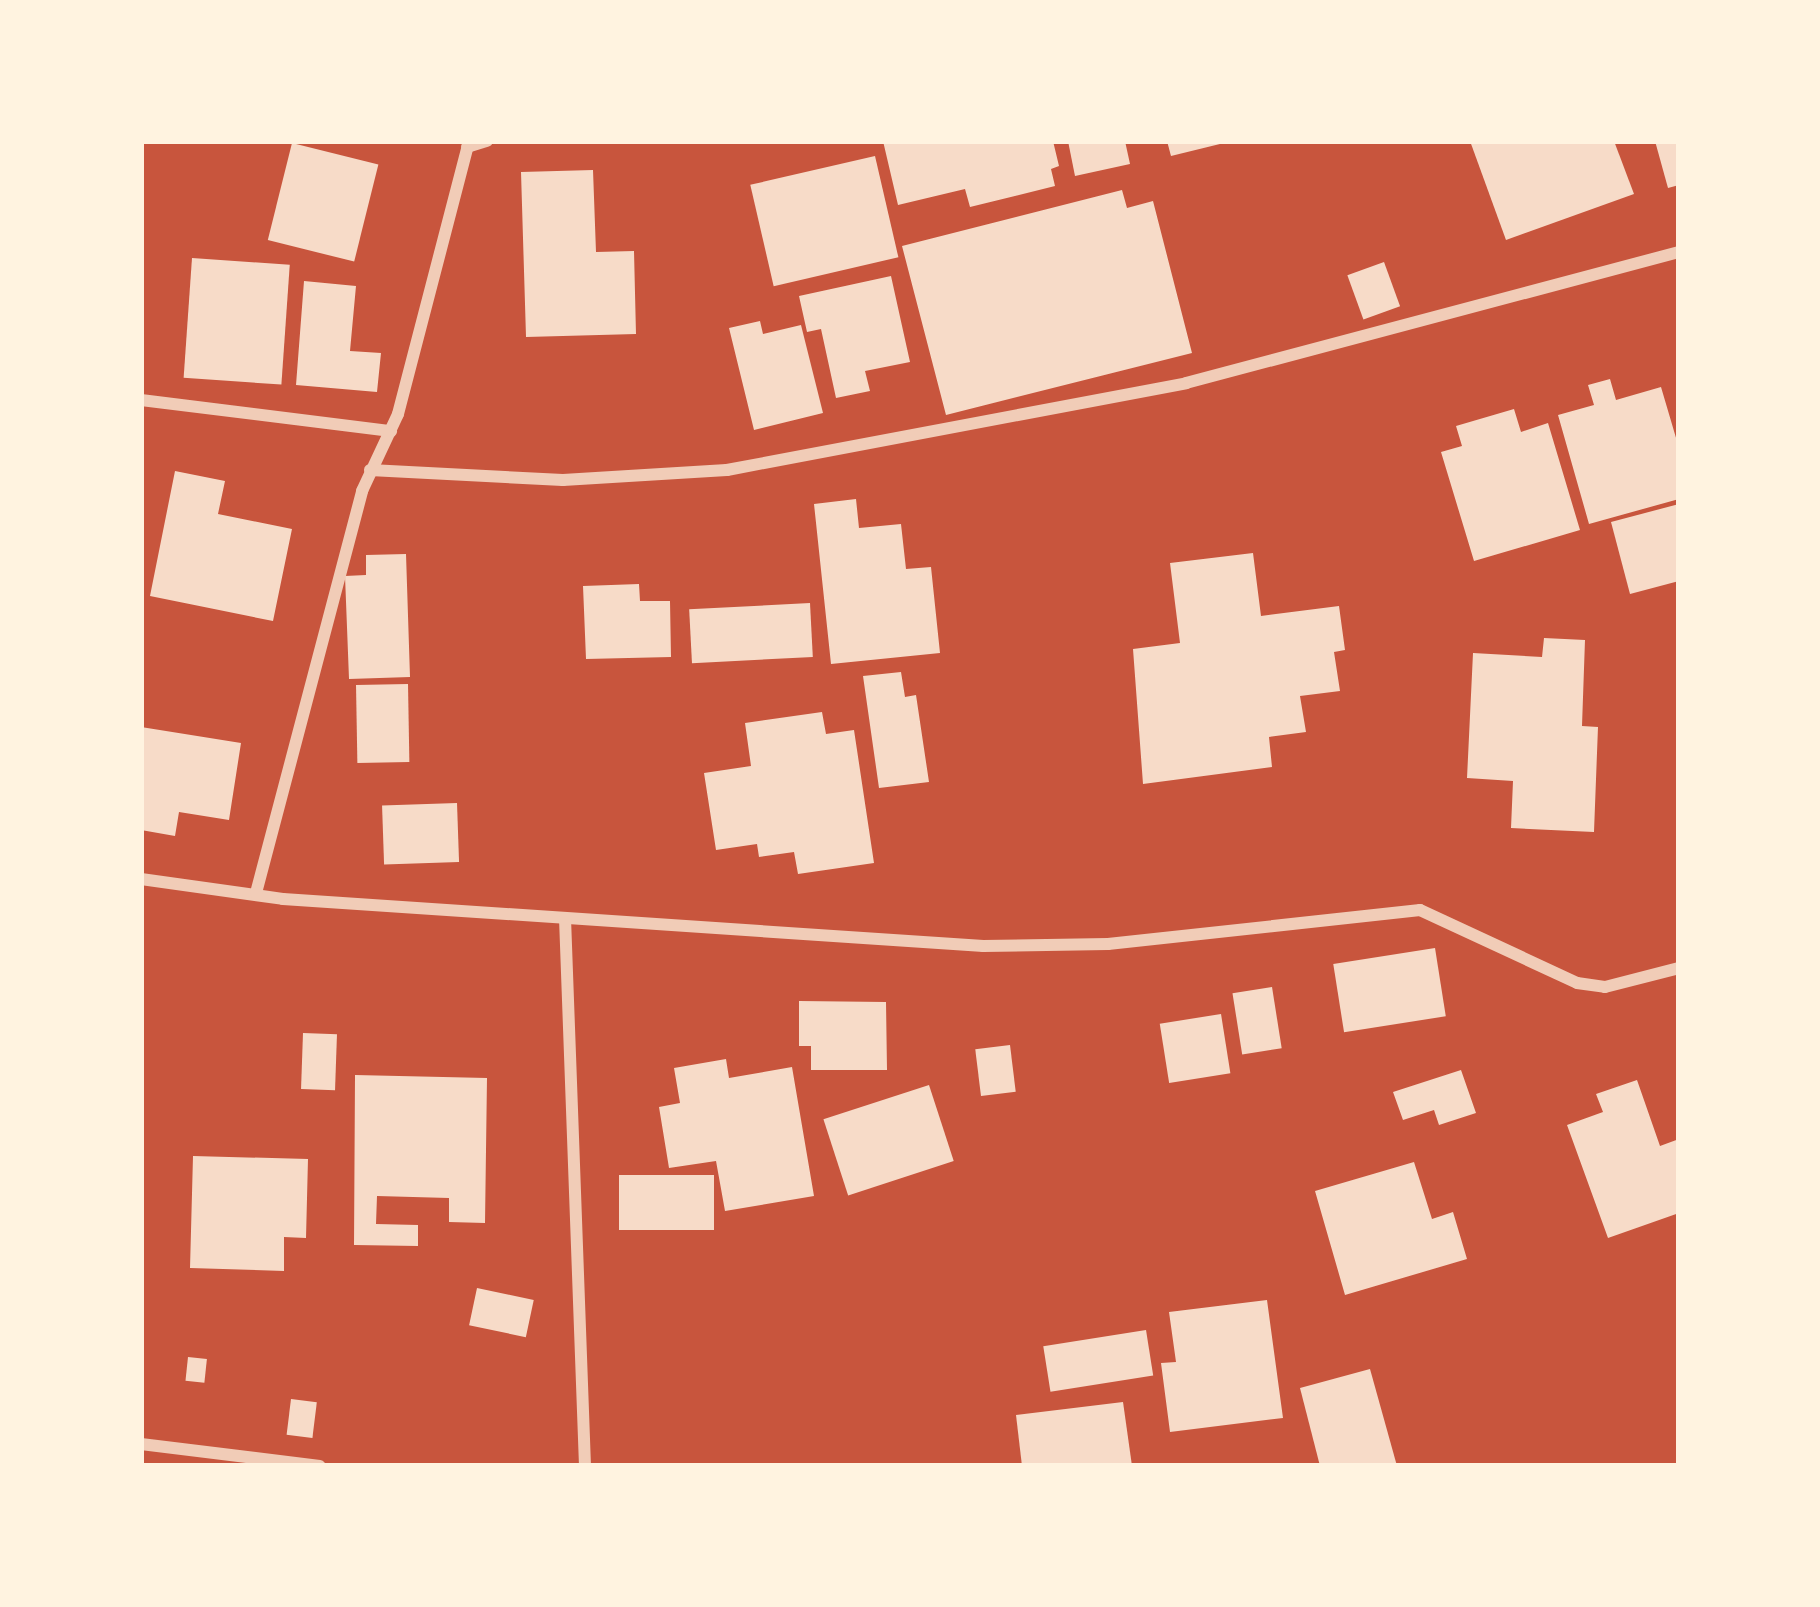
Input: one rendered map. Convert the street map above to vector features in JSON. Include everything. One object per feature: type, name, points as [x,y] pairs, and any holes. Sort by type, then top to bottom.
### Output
[{"type":"street","points":[[256,893],[370,470],[391,431],[468,144],[487,141]]},
{"type":"street","points":[[370,470],[563,480],[728,470],[1163,388],[1679,252]]},
{"type":"street","points":[[141,400],[391,431]]},
{"type":"street","points":[[141,879],[565,918],[983,946],[1108,944],[1420,910],[1576,983],[1605,988],[1679,968]]},
{"type":"street","points":[[565,918],[585,1466]]},
{"type":"street","points":[[141,1444],[320,1466]]},
{"type":"building","points":[[883,141],[1053,141],[1059,166],[1051,169],[1055,186],[970,207],[965,189],[898,205]]},
{"type":"building","points":[[1068,141],[1125,141],[1130,164],[1075,176]]},
{"type":"building","points":[[1167,141],[1224,141],[1224,143],[1171,156]]},
{"type":"building","points":[[1470,141],[1614,141],[1634,194],[1506,240]]},
{"type":"building","points":[[1655,141],[1679,141],[1679,185],[1668,188]]},
{"type":"building","points":[[292,143],[378,165],[354,262],[268,240]]},
{"type":"building","points":[[875,156],[898,257],[774,286],[750,185]]},
{"type":"building","points":[[593,170],[596,252],[634,251],[636,334],[526,337],[521,172]]},
{"type":"building","points":[[1122,190],[1127,208],[1153,201],[1192,353],[946,415],[902,246]]},
{"type":"building","points":[[192,258],[290,265],[281,385],[184,378]]},
{"type":"building","points":[[1384,262],[1400,306],[1363,320],[1347,275]]},
{"type":"building","points":[[891,276],[910,362],[865,371],[870,391],[836,398],[821,329],[807,332],[799,296]]},
{"type":"building","points":[[304,281],[356,286],[350,351],[381,353],[377,392],[296,385]]},
{"type":"building","points":[[760,321],[763,334],[801,325],[823,413],[754,430],[729,328]]},
{"type":"building","points":[[1610,379],[1616,400],[1661,387],[1679,448],[1679,499],[1589,524],[1558,415],[1594,405],[1588,385]]},
{"type":"building","points":[[1514,409],[1521,432],[1548,423],[1580,530],[1474,561],[1441,452],[1462,446],[1456,426]]},
{"type":"building","points":[[175,471],[225,481],[218,514],[292,529],[273,621],[150,596]]},
{"type":"building","points":[[856,499],[859,528],[901,524],[906,569],[931,567],[940,653],[831,664],[814,504]]},
{"type":"building","points":[[1679,504],[1679,581],[1630,594],[1611,522]]},
{"type":"building","points":[[1253,553],[1261,616],[1339,606],[1345,650],[1334,652],[1340,691],[1300,696],[1306,732],[1269,737],[1272,767],[1143,784],[1133,649],[1180,643],[1170,563]]},
{"type":"building","points":[[406,554],[410,677],[349,679],[345,576],[366,575],[366,555]]},
{"type":"building","points":[[639,584],[640,601],[670,601],[671,657],[586,659],[583,586]]},
{"type":"building","points":[[810,603],[813,657],[692,663],[689,609]]},
{"type":"building","points":[[1544,638],[1585,640],[1582,726],[1598,727],[1594,832],[1511,828],[1513,781],[1467,778],[1473,653],[1542,657]]},
{"type":"building","points":[[901,672],[905,697],[916,695],[929,782],[879,788],[863,676]]},
{"type":"building","points":[[408,684],[409,762],[357,763],[356,685]]},
{"type":"building","points":[[822,712],[826,734],[854,730],[874,863],[798,874],[794,852],[759,857],[757,844],[716,850],[704,773],[751,766],[745,723]]},
{"type":"building","points":[[141,727],[241,743],[229,820],[179,812],[175,836],[141,830]]},
{"type":"building","points":[[457,803],[459,862],[384,865],[382,806]]},
{"type":"building","points":[[1435,948],[1446,1016],[1344,1032],[1333,964]]},
{"type":"building","points":[[1272,987],[1282,1048],[1242,1054],[1232,993]]},
{"type":"building","points":[[799,1001],[886,1002],[887,1070],[811,1070],[811,1046],[799,1046]]},
{"type":"building","points":[[1221,1014],[1230,1073],[1169,1083],[1160,1024]]},
{"type":"building","points":[[303,1033],[337,1034],[335,1090],[301,1089]]},
{"type":"building","points":[[1010,1045],[1016,1092],[981,1096],[975,1049]]},
{"type":"building","points":[[726,1059],[729,1078],[792,1067],[814,1196],[725,1211],[716,1161],[669,1168],[659,1107],[680,1103],[674,1068]]},
{"type":"building","points":[[1461,1070],[1476,1113],[1439,1125],[1434,1110],[1403,1120],[1393,1092]]},
{"type":"building","points":[[355,1075],[487,1078],[485,1223],[449,1222],[449,1198],[377,1196],[376,1224],[418,1225],[418,1246],[354,1245]]},
{"type":"building","points":[[1637,1080],[1660,1146],[1679,1139],[1679,1213],[1608,1238],[1567,1125],[1603,1112],[1596,1094]]},
{"type":"building","points":[[929,1085],[954,1161],[848,1195],[823,1119]]},
{"type":"building","points":[[193,1156],[308,1159],[306,1238],[284,1237],[284,1271],[190,1268]]},
{"type":"building","points":[[1414,1162],[1432,1219],[1453,1212],[1467,1259],[1345,1295],[1315,1191]]},
{"type":"building","points":[[619,1175],[714,1175],[714,1230],[619,1230]]},
{"type":"building","points":[[477,1288],[534,1300],[526,1337],[469,1325]]},
{"type":"building","points":[[1267,1300],[1283,1418],[1170,1432],[1161,1363],[1176,1362],[1169,1312]]},
{"type":"building","points":[[1146,1330],[1153,1375],[1050,1392],[1043,1346]]},
{"type":"building","points":[[188,1357],[207,1359],[204,1383],[185,1381]]},
{"type":"building","points":[[1370,1369],[1397,1466],[1320,1466],[1300,1388]]},
{"type":"building","points":[[291,1399],[317,1402],[312,1438],[287,1435]]},
{"type":"building","points":[[1123,1402],[1132,1466],[1022,1466],[1016,1415]]}]
